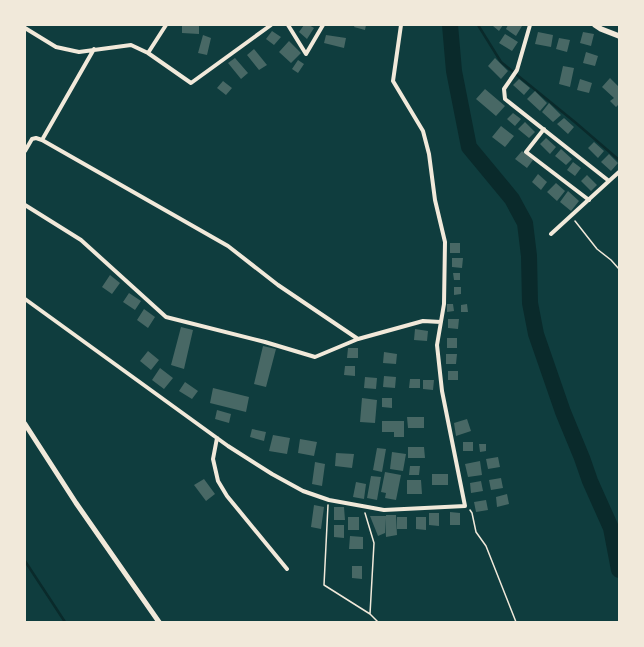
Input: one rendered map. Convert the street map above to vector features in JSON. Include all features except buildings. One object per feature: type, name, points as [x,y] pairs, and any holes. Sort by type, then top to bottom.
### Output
[{"type":"main road","points":[[595,25],[619,36]]},
{"type":"street","points":[[148,53],[166,25]]},
{"type":"street","points":[[25,28],[56,47],[79,52],[131,45],[148,53],[191,83],[271,25]]},
{"type":"street","points":[[288,25],[306,54],[323,25]]},
{"type":"street","points":[[25,299],[217,438],[272,474],[303,491],[329,500],[384,510],[465,506],[442,391],[437,345],[444,304],[445,242],[435,200],[430,154],[423,131],[393,81],[401,25]]},
{"type":"street","points":[[530,25],[517,70],[504,89],[504,99],[609,181]]},
{"type":"street","points":[[42,140],[94,49]]},
{"type":"street","points":[[544,129],[526,152],[588,200]]},
{"type":"street","points":[[25,151],[32,139],[36,138],[42,140],[228,246],[278,285],[358,339]]},
{"type":"street","points":[[551,234],[619,172]]},
{"type":"street","points":[[25,205],[81,240],[166,317],[265,342],[315,357],[358,339],[423,321],[441,322]]},
{"type":"street","points":[[25,424],[76,502],[159,622]]},
{"type":"street","points":[[217,438],[213,459],[218,481],[227,496],[287,569]]},
{"type":"path","points":[[571,216],[597,249],[611,260],[619,269]]},
{"type":"path","points":[[329,500],[324,586],[370,614],[378,622]]},
{"type":"path","points":[[465,506],[472,513],[476,532],[486,546],[516,622]]},
{"type":"path","points":[[363,507],[374,543],[370,614]]},
{"type":"waterway","points":[[450,25],[454,71],[469,147],[512,199],[525,223],[529,256],[530,303],[536,334],[563,412],[590,481],[611,528],[619,570]]},
{"type":"waterway","points":[[478,25],[501,62],[619,160]]},
{"type":"waterway","points":[[25,561],[65,622]]}]
